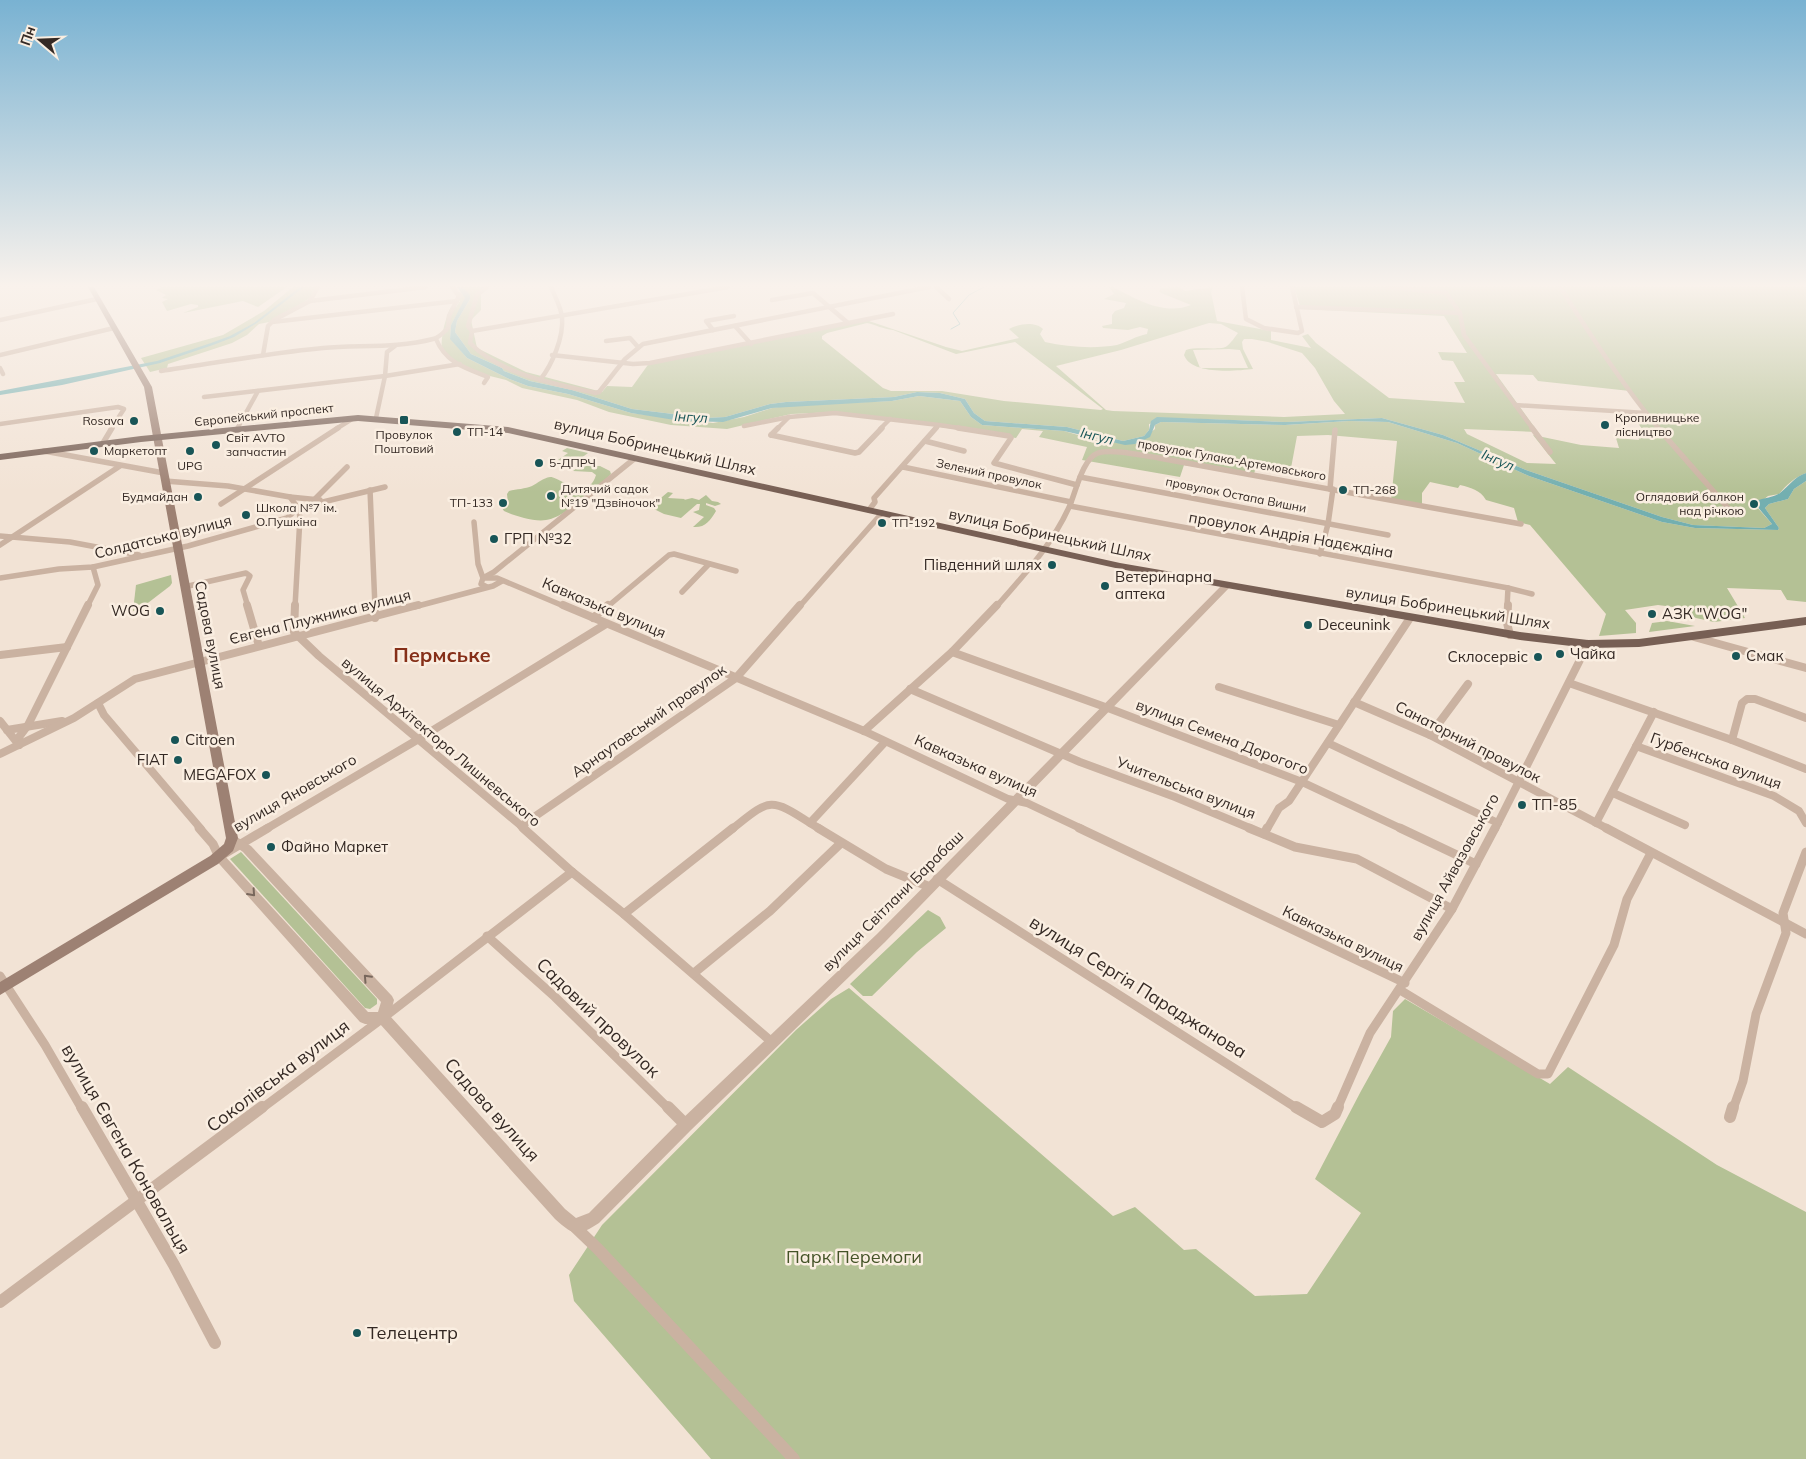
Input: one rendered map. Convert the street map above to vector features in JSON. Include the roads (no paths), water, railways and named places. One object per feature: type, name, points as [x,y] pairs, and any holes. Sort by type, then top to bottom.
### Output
[{"type":"main road","name":"Садова вулиця","points":[[130,355],[148,387],[198,661],[236,841]]},
{"type":"main road","name":"Європейський проспект","points":[[0,457],[103,443],[352,419],[376,418],[508,430],[532,434]]},
{"type":"main road","name":"вулиця Бобринецький Шлях","points":[[532,434],[634,459],[1044,549],[1226,586],[1510,635],[1588,644],[1639,643],[1806,621]]},
{"type":"main road","points":[[2,984],[219,857],[236,841]]},
{"type":"street","points":[[161,370],[262,355]]},
{"type":"street","points":[[376,418],[385,376],[387,355]]},
{"type":"street","points":[[443,355],[449,361],[488,377],[484,383]]},
{"type":"street","points":[[485,355],[504,366],[540,380],[595,393],[598,392],[630,355]]},
{"type":"street","points":[[540,380],[546,374],[552,355]]},
{"type":"street","points":[[553,355],[623,363],[650,363],[692,355]]},
{"type":"street","points":[[1479,355],[1550,452]]},
{"type":"street","points":[[1603,355],[1678,453],[1729,509]]},
{"type":"street","points":[[204,397],[385,376],[460,364]]},
{"type":"street","points":[[0,368],[3,374]]},
{"type":"street","points":[[237,430],[258,391]]},
{"type":"street","points":[[1515,405],[1646,413]]},
{"type":"street","points":[[0,424],[118,407],[124,408],[103,443]]},
{"type":"street","points":[[744,426],[789,417],[835,413],[939,425],[1009,436],[1011,438],[994,463],[1077,485]]},
{"type":"street","points":[[789,417],[771,435],[854,453],[859,452],[890,419]]},
{"type":"street","points":[[221,504],[352,419]]},
{"type":"street","points":[[869,510],[875,502],[874,498],[939,425]]},
{"type":"street","points":[[1320,554],[1328,524],[1335,430]]},
{"type":"street","points":[[925,441],[964,451]]},
{"type":"street","points":[[44,451],[164,477],[204,481],[325,500]]},
{"type":"street","name":"провулок Гулака-Артемовського","points":[[1080,477],[1088,460],[1098,453],[1127,454],[1521,524]]},
{"type":"street","name":"Євгена Плужника вулиця","points":[[0,754],[74,718],[135,679],[198,661],[375,618],[497,585],[497,577],[634,459]]},
{"type":"street","points":[[0,545],[120,466]]},
{"type":"street","points":[[316,499],[347,466]]},
{"type":"street","name":"Зелений провулок","points":[[903,467],[1070,504]]},
{"type":"street","points":[[864,731],[952,652],[995,608],[1054,537],[1070,504],[1080,477]]},
{"type":"street","name":"провулок Остапа Вишни","points":[[1080,477],[1388,535]]},
{"type":"street","name":"Солдатська вулиця","points":[[0,578],[59,569],[93,567],[177,548],[287,518],[298,508],[325,500],[385,487]]},
{"type":"street","points":[[370,490],[375,618]]},
{"type":"street","points":[[290,496],[298,508],[300,517],[294,632],[298,636]]},
{"type":"street","name":"провулок Андрія Надєждіна","points":[[1070,504],[1320,554],[1423,571],[1532,594]]},
{"type":"street","name":"Арнаутовський провулок","points":[[521,826],[736,678],[882,513]]},
{"type":"street","points":[[287,518],[300,517]]},
{"type":"street","points":[[474,522],[478,564],[483,578],[481,584],[487,587]]},
{"type":"street","points":[[0,536],[115,549],[142,555]]},
{"type":"street","points":[[593,618],[669,555],[674,554],[736,572]]},
{"type":"street","points":[[682,592],[709,564]]},
{"type":"street","points":[[19,745],[19,736],[28,725],[98,585],[93,567]]},
{"type":"street","points":[[184,587],[246,573],[250,576],[243,590],[259,646]]},
{"type":"street","points":[[483,578],[497,577]]},
{"type":"street","name":"Кавказька вулиця","points":[[497,577],[864,731],[1008,799],[1027,803],[1403,987],[1538,1074],[1548,1074],[1614,945],[1627,898],[1651,853]]},
{"type":"street","name":"вулиця Світлани Барабаш","points":[[574,1226],[584,1224],[594,1218],[773,1043],[1108,708],[1226,586]]},
{"type":"street","points":[[1508,588],[1507,623],[1510,635]]},
{"type":"street","points":[[1264,834],[1279,808],[1289,801],[1302,782],[1410,618]]},
{"type":"street","name":"вулиця Яновського","points":[[236,841],[417,740],[606,624]]},
{"type":"street","name":"вулиця Архітектора Лишневського","points":[[298,636],[417,740],[521,826],[572,872],[694,973],[773,1043]]},
{"type":"street","points":[[1694,637],[1806,668]]},
{"type":"street","name":"вулиця Айвазовського","points":[[1322,1122],[1334,1114],[1370,1033],[1403,987],[1452,909],[1498,823],[1588,644]]},
{"type":"street","points":[[0,656],[68,647]]},
{"type":"street","name":"вулиця Семена Дорогого","points":[[952,652],[1108,708],[1302,782],[1476,864]]},
{"type":"street","points":[[1569,683],[1732,740],[1806,769]]},
{"type":"street","points":[[1430,735],[1468,684]]},
{"type":"street","points":[[1219,687],[1340,725]]},
{"type":"street","name":"Учительська вулиця","points":[[910,689],[1080,762],[1175,797],[1295,847],[1357,859],[1452,909]]},
{"type":"street","points":[[1732,740],[1742,703],[1747,699],[1755,699],[1806,718]]},
{"type":"street","points":[[98,702],[104,715],[213,844],[219,857],[365,1018],[382,1018],[388,1000],[236,841]]},
{"type":"street","name":"Санаторний провулок","points":[[1354,702],[1430,735],[1806,934]]},
{"type":"street","points":[[1596,823],[1654,712]]},
{"type":"street","points":[[7,730],[74,718]]},
{"type":"street","points":[[0,721],[19,745]]},
{"type":"street","points":[[810,823],[885,742]]},
{"type":"street","points":[[1328,743],[1498,823]]},
{"type":"street","name":"Гурбенська вулиця","points":[[1636,746],[1774,796],[1799,811],[1806,823]]},
{"type":"street","points":[[1613,792],[1685,825]]},
{"type":"street","name":"вулиця Сергія Параджанова","points":[[624,914],[761,806],[776,803],[886,869],[934,883],[1322,1122]]},
{"type":"street","points":[[694,973],[735,941],[803,882],[841,843]]},
{"type":"street","points":[[1730,1117],[1743,1080],[1756,1014],[1786,933],[1783,913],[1806,852]]},
{"type":"street","name":"Соколівська вулиця","points":[[0,1302],[382,1018],[486,936],[572,872]]},
{"type":"street","name":"Садовий провулок","points":[[486,936],[555,997],[686,1126]]},
{"type":"street","name":"вулиця Євгена Коновальця","points":[[2,984],[45,1045],[174,1265],[215,1343]]},
{"type":"street","name":"Садова вулиця","points":[[382,1018],[560,1214],[574,1226]]},
{"type":"street","points":[[574,1226],[598,1249],[794,1459]]},
{"type":"water","points":[[175,355],[183,355],[160,363],[62,385],[0,395],[0,391],[157,361]]},
{"type":"water","name":"Інгул","points":[[464,355],[473,355],[502,368],[504,371],[530,381],[572,390],[632,409],[706,418],[725,417],[770,404],[786,402],[894,397],[917,392],[940,393],[965,399],[974,413],[985,421],[1067,427],[1123,441],[1144,436],[1149,430],[1151,421],[1157,417],[1286,422],[1382,418],[1443,435],[1526,470],[1662,517],[1693,525],[1764,528],[1772,524],[1756,505],[1756,501],[1778,494],[1795,479],[1806,473],[1806,481],[1794,489],[1788,499],[1769,504],[1765,508],[1779,528],[1778,530],[1695,528],[1662,522],[1529,476],[1457,443],[1388,422],[1349,421],[1285,425],[1161,422],[1155,425],[1150,437],[1135,444],[1125,445],[1064,431],[982,425],[971,417],[960,401],[919,396],[892,401],[772,408],[723,422],[681,421],[631,413],[568,394],[528,386]]},
{"type":"place","name":"Провулок Поштовий","points":[[404,420]]},
{"type":"place","name":"Rosava","points":[[134,421]]},
{"type":"place","name":"Кропивницьке лісництво","points":[[1605,425]]},
{"type":"place","name":"ТП-14","points":[[457,432]]},
{"type":"place","name":"Світ AVTO запчастин","points":[[216,445]]},
{"type":"place","name":"Маркетопт","points":[[94,451]]},
{"type":"place","name":"UPG","points":[[190,451]]},
{"type":"place","name":"5-ДПРЧ","points":[[539,463]]},
{"type":"place","name":"ТП-268","points":[[1343,490]]},
{"type":"place","name":"Дитячий садок №19 \"Дзвіночок\"","points":[[551,496]]},
{"type":"place","name":"Будмайдан","points":[[198,497]]},
{"type":"place","name":"ТП-133","points":[[503,503]]},
{"type":"place","name":"Оглядовий балкон над річкою","points":[[1754,504]]},
{"type":"place","name":"Школа №7 ім. О.Пушкіна","points":[[246,515]]},
{"type":"place","name":"ТП-192","points":[[882,523]]},
{"type":"place","name":"ГРП №32","points":[[494,539]]},
{"type":"place","name":"Південний шлях","points":[[1052,565]]},
{"type":"place","name":"Ветеринарна аптека","points":[[1105,586]]},
{"type":"place","name":"WOG","points":[[160,611]]},
{"type":"place","name":"АЗК \"WOG\"","points":[[1652,614]]},
{"type":"place","name":"Deceunink","points":[[1308,625]]},
{"type":"place","name":"Чайка","points":[[1560,654]]},
{"type":"place","name":"Смак","points":[[1736,656]]},
{"type":"place","name":"Склосервіс","points":[[1538,657]]},
{"type":"place","name":"Citroen","points":[[175,740]]},
{"type":"place","name":"FIAT","points":[[178,760]]},
{"type":"place","name":"MEGAFOX","points":[[266,775]]},
{"type":"place","name":"ТП-85","points":[[1522,805]]},
{"type":"place","name":"Файно Маркет","points":[[271,847]]},
{"type":"place","name":"Телецентр","points":[[357,1333]]},
{"type":"district","name":"Пермське","points":[[442,655]]},
{"type":"park label","name":"Парк Перемоги","points":[[854,1257]]}]
